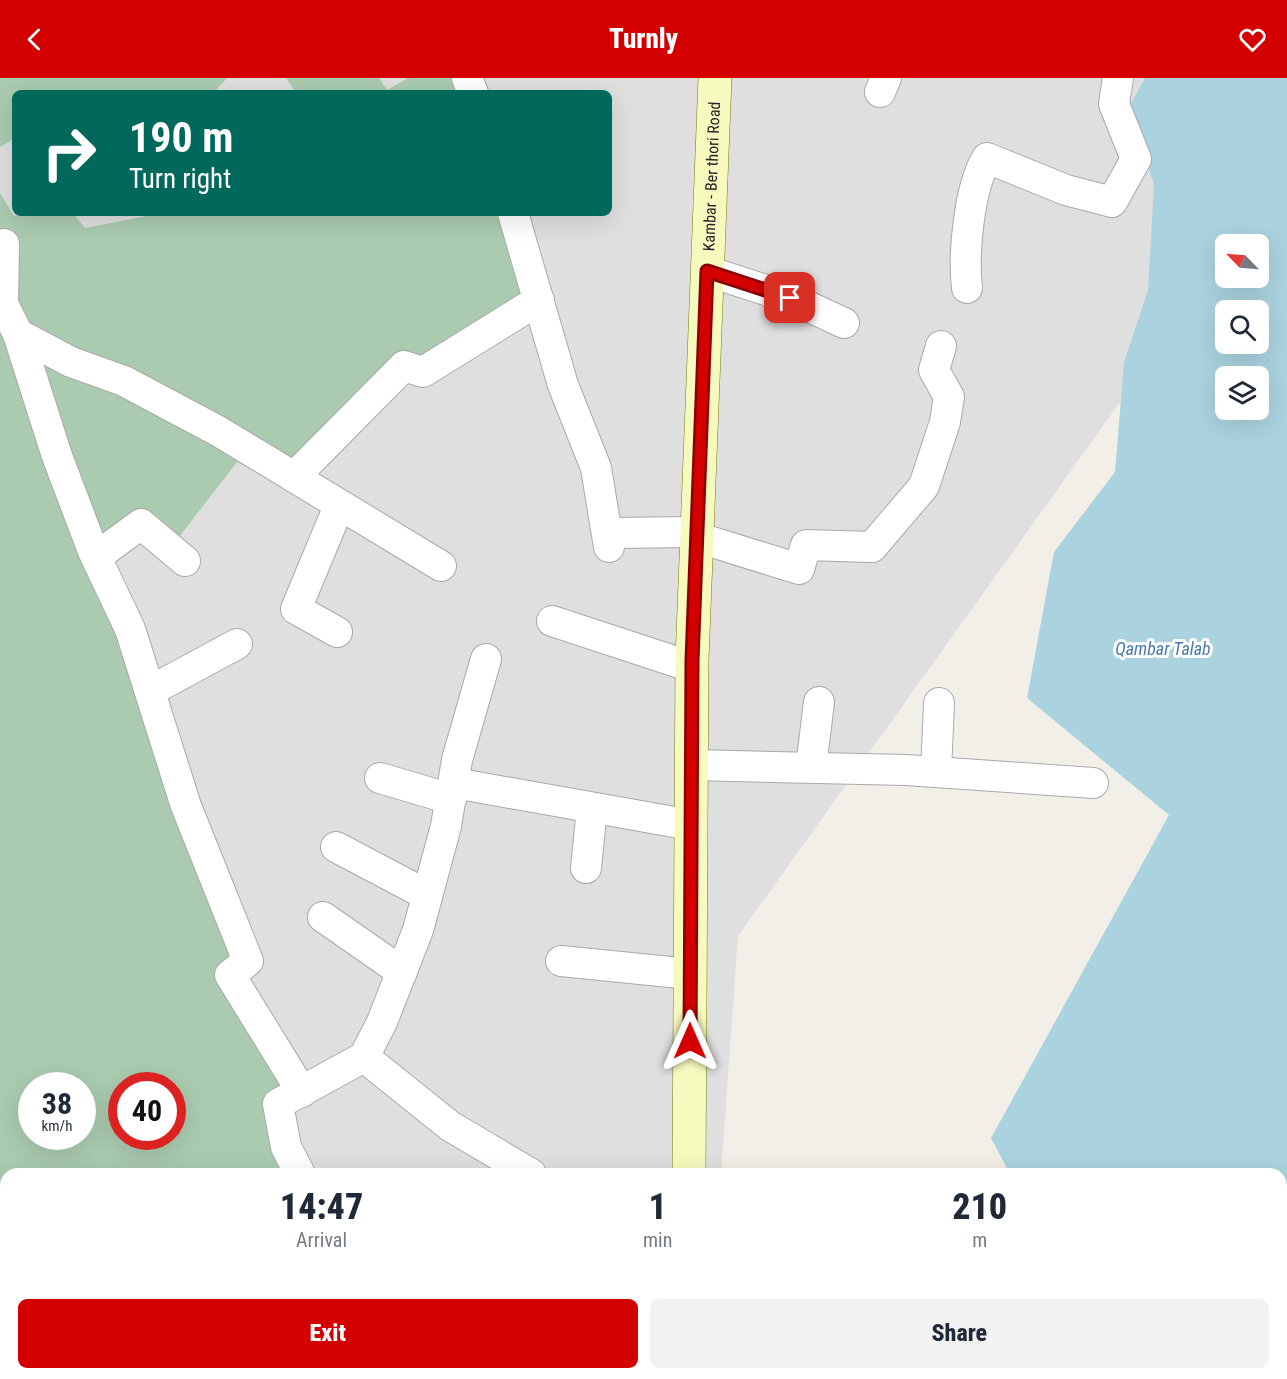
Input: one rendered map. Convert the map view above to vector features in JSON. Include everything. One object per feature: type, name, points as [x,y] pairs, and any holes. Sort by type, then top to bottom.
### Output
[{"type":"street","name":"Kambar - Ber thori Road","points":[[689,1168],[692,667],[715,78]]},
{"type":"street","points":[[967,288],[964,265],[972,207],[979,171],[987,158],[1066,190],[1112,202],[1136,159],[1114,104],[1118,78]]},
{"type":"street","points":[[514,216],[563,385],[596,468],[609,540],[696,534],[799,569],[806,545],[872,547],[924,486],[945,422],[949,398],[934,370],[941,346]]},
{"type":"street","points":[[4,244],[3,304],[18,334],[57,456],[96,557],[130,629],[186,806],[248,961],[230,975],[302,1092]]},
{"type":"street","points":[[707,271],[790,298],[844,323]]},
{"type":"street","points":[[294,477],[404,366],[423,372],[539,300]]},
{"type":"street","points":[[18,334],[71,362],[134,387],[218,430],[339,506],[441,566]]},
{"type":"street","points":[[337,632],[296,609],[339,506]]},
{"type":"street","points":[[96,557],[141,524],[185,561]]},
{"type":"street","points":[[552,621],[692,667]]},
{"type":"street","points":[[150,691],[237,644]]},
{"type":"street","points":[[297,1168],[286,1147],[278,1104],[364,1057],[382,1022],[402,972],[427,895],[452,791],[457,760],[486,659]]},
{"type":"street","points":[[811,767],[819,702]]},
{"type":"street","points":[[936,772],[939,703]]},
{"type":"street","points":[[691,765],[936,772],[1094,783]]},
{"type":"street","points":[[380,778],[452,791],[592,808],[691,825]]},
{"type":"street","points":[[586,868],[592,808]]},
{"type":"street","points":[[336,847],[427,895]]},
{"type":"street","points":[[323,917],[402,972]]},
{"type":"street","points":[[561,961],[690,974]]},
{"type":"street","points":[[364,1057],[450,1126],[521,1168]]},
{"type":"shaded area","points":[[0,78],[1287,78],[1230,234],[1215,234],[1215,269],[738,936],[721,1168],[0,1168]]},
{"type":"green space","points":[[0,78],[227,78],[216,90],[12,90],[12,140],[0,147]]},
{"type":"green space","points":[[286,78],[379,78],[387,90],[294,90]]},
{"type":"green space","points":[[408,78],[457,78],[462,90],[387,90]]},
{"type":"green space","points":[[0,193],[12,216],[75,216],[85,228],[147,216],[502,216],[522,298],[423,365],[283,481],[237,462],[179,537],[135,512],[83,556],[119,635],[287,1087],[285,1168],[0,1168]]},
{"type":"water","name":"Qambar Talab","points":[[1145,78],[1287,78],[1287,1168],[1007,1168],[991,1138],[1169,815],[1027,698],[1054,552],[1115,472],[1124,362],[1148,290],[1154,184],[1128,109]]},
{"type":"route","points":[[690,1041],[692,660],[707,271],[790,298]]}]
